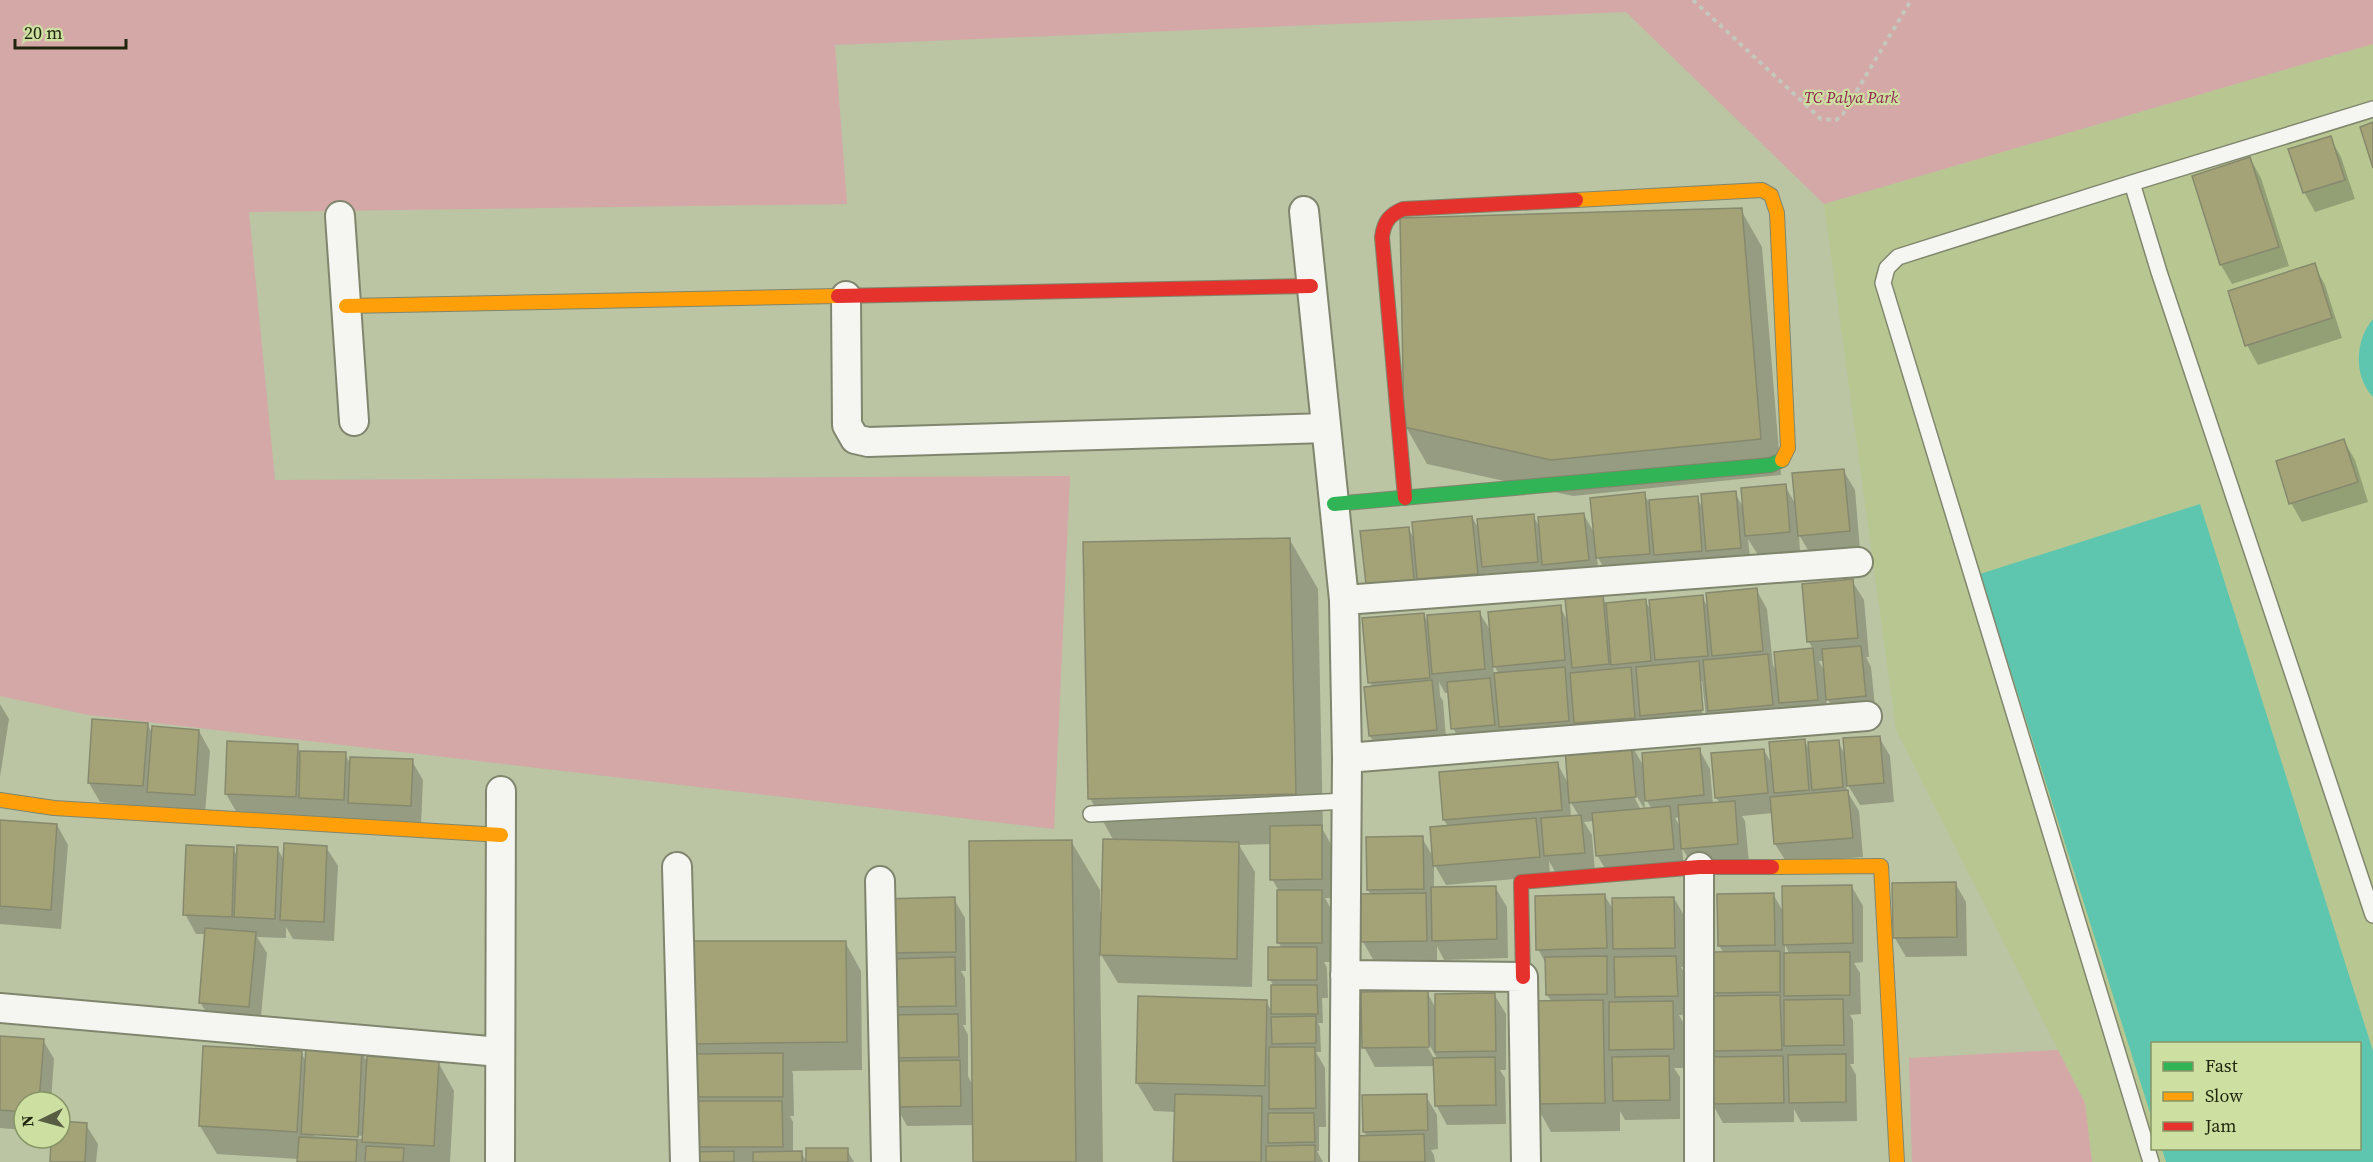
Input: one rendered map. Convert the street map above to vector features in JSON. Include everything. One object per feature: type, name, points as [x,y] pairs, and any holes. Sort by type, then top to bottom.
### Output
[{"type":"street","points":[[1334,504],[1405,498],[1771,465],[1785,458],[1788,448],[1777,213],[1771,195],[1762,190],[1403,208],[1391,214],[1383,224],[1383,237],[1405,498]]},
{"type":"street","points":[[1304,211],[1344,600],[1347,758],[1344,1162]]},
{"type":"street","points":[[340,216],[354,421]]},
{"type":"street","points":[[346,306],[1311,286]]},
{"type":"street","points":[[846,296],[846,425],[855,439],[868,442],[1326,428]]},
{"type":"street","points":[[1344,600],[1858,562]]},
{"type":"street","points":[[1347,758],[1867,716]]},
{"type":"street","points":[[500,1162],[501,791]]},
{"type":"street","points":[[0,800],[54,808],[501,834]]},
{"type":"street","points":[[1526,1162],[1521,882],[1699,867],[1881,866],[1897,1162]]},
{"type":"street","points":[[677,867],[685,1162]]},
{"type":"street","points":[[1699,867],[1699,1162]]},
{"type":"street","points":[[880,881],[886,1162]]},
{"type":"street","points":[[1345,975],[1523,977]]},
{"type":"street","points":[[0,1008],[500,1052]]},
{"type":"lane","points":[[2151,1162],[1883,283],[1887,268],[1898,257],[2373,109]]},
{"type":"lane","points":[[2132,183],[2159,272],[2373,915]]},
{"type":"lane","points":[[1091,814],[1346,801]]},
{"type":"path","points":[[1693,0],[1821,119],[1836,120],[1843,114],[1911,0]]},
{"type":"shaded area","points":[[2373,44],[2373,1162],[2092,1162],[2085,1103],[1896,730],[1824,204]]},
{"type":"green space","name":"TC Palya Park","points":[[0,0],[2373,0],[2373,44],[1824,204],[1626,12],[835,45],[847,204],[249,212],[275,480],[1070,476],[1054,829],[89,715],[0,696]]},
{"type":"green space","points":[[2058,1050],[2085,1103],[2092,1162],[1912,1162],[1909,1058]]},
{"type":"water","points":[[2373,319],[2373,397],[2362,379],[2359,358],[2363,337]]},
{"type":"water","points":[[2200,504],[2373,1051],[2373,1162],[2166,1162],[2162,1150],[2361,1150],[2361,1042],[2151,1042],[2151,1116],[1980,574]]},
{"type":"building","points":[[2373,122],[2373,168],[2360,127]]},
{"type":"building","points":[[2331,136],[2345,180],[2303,193],[2288,149]]},
{"type":"building","points":[[2250,157],[2279,247],[2220,265],[2192,176]]},
{"type":"building","points":[[1742,208],[1761,439],[1551,460],[1404,427],[1400,218]]},
{"type":"building","points":[[2315,263],[2332,318],[2245,346],[2228,291]]},
{"type":"building","points":[[2344,439],[2358,482],[2289,504],[2276,461]]},
{"type":"building","points":[[1844,469],[1850,531],[1798,536],[1792,473]]},
{"type":"building","points":[[1786,484],[1790,532],[1745,536],[1741,488]]},
{"type":"building","points":[[1736,491],[1741,548],[1706,551],[1701,494]]},
{"type":"building","points":[[1645,492],[1650,554],[1596,558],[1590,498]]},
{"type":"building","points":[[1698,496],[1702,551],[1654,555],[1649,500]]},
{"type":"building","points":[[1584,513],[1589,560],[1542,565],[1538,517]]},
{"type":"building","points":[[1534,514],[1538,562],[1482,567],[1477,519]]},
{"type":"building","points":[[1472,516],[1478,574],[1417,579],[1412,522]]},
{"type":"building","points":[[1409,527],[1414,580],[1366,584],[1360,531]]},
{"type":"building","points":[[1290,538],[1296,794],[1088,799],[1083,542]]},
{"type":"building","points":[[1853,579],[1858,638],[1807,642],[1802,584]]},
{"type":"building","points":[[1757,588],[1763,651],[1712,656],[1706,593]]},
{"type":"building","points":[[1603,595],[1609,664],[1572,668],[1565,598]]},
{"type":"building","points":[[1703,595],[1708,656],[1655,660],[1649,600]]},
{"type":"building","points":[[1646,599],[1651,661],[1611,665],[1606,603]]},
{"type":"building","points":[[1561,605],[1565,660],[1493,667],[1488,612]]},
{"type":"building","points":[[1480,611],[1485,669],[1432,674],[1427,615]]},
{"type":"building","points":[[1424,613],[1430,678],[1368,683],[1362,618]]},
{"type":"building","points":[[1861,646],[1866,696],[1826,700],[1822,649]]},
{"type":"building","points":[[1813,648],[1818,700],[1779,703],[1774,652]]},
{"type":"building","points":[[1768,654],[1773,705],[1708,711],[1703,660]]},
{"type":"building","points":[[1699,661],[1703,710],[1640,716],[1636,667]]},
{"type":"building","points":[[1565,667],[1569,721],[1499,727],[1494,673]]},
{"type":"building","points":[[1631,667],[1635,718],[1574,723],[1570,673]]},
{"type":"building","points":[[1490,678],[1495,725],[1451,729],[1447,682]]},
{"type":"building","points":[[1432,680],[1437,730],[1369,736],[1364,687]]},
{"type":"building","points":[[92,719],[148,723],[143,786],[88,783]]},
{"type":"building","points":[[152,726],[199,730],[195,795],[147,792]]},
{"type":"building","points":[[1880,736],[1884,783],[1847,786],[1843,738]]},
{"type":"building","points":[[1805,739],[1809,790],[1774,793],[1769,742]]},
{"type":"building","points":[[1839,740],[1843,787],[1812,790],[1808,742]]},
{"type":"building","points":[[227,741],[298,744],[296,797],[225,794]]},
{"type":"building","points":[[1631,742],[1636,797],[1569,803],[1565,748]]},
{"type":"building","points":[[1700,748],[1704,795],[1645,801],[1642,753]]},
{"type":"building","points":[[1764,749],[1768,793],[1715,798],[1711,753]]},
{"type":"building","points":[[300,751],[346,752],[344,800],[299,798]]},
{"type":"building","points":[[350,757],[413,759],[411,806],[348,803]]},
{"type":"building","points":[[1558,762],[1562,810],[1443,820],[1439,772]]},
{"type":"building","points":[[1848,790],[1853,838],[1774,844],[1770,797]]},
{"type":"building","points":[[1735,801],[1738,844],[1681,849],[1678,805]]},
{"type":"building","points":[[1670,806],[1674,849],[1596,856],[1592,813]]},
{"type":"building","points":[[1581,815],[1585,853],[1544,856],[1541,818]]},
{"type":"building","points":[[1536,818],[1540,857],[1433,866],[1430,827]]},
{"type":"building","points":[[0,820],[57,824],[51,910],[0,906]]},
{"type":"building","points":[[1322,825],[1322,879],[1270,880],[1270,826]]},
{"type":"building","points":[[1423,836],[1424,889],[1367,890],[1366,837]]},
{"type":"building","points":[[1103,839],[1239,842],[1237,959],[1100,955]]},
{"type":"building","points":[[1072,840],[1076,1162],[973,1162],[969,841]]},
{"type":"building","points":[[284,843],[327,846],[324,922],[280,920]]},
{"type":"building","points":[[186,845],[234,847],[232,917],[183,915]]},
{"type":"building","points":[[237,845],[278,847],[275,919],[234,917]]},
{"type":"building","points":[[1956,882],[1957,937],[1893,938],[1892,883]]},
{"type":"building","points":[[1852,885],[1853,943],[1783,945],[1782,886]]},
{"type":"building","points":[[1496,886],[1497,939],[1432,941],[1431,887]]},
{"type":"building","points":[[1277,890],[1322,890],[1322,943],[1277,943]]},
{"type":"building","points":[[1426,893],[1427,941],[1361,942],[1360,894]]},
{"type":"building","points":[[1774,893],[1775,945],[1718,946],[1717,894]]},
{"type":"building","points":[[1605,894],[1607,948],[1536,950],[1535,896]]},
{"type":"building","points":[[955,897],[956,952],[884,953],[882,899]]},
{"type":"building","points":[[1674,897],[1675,948],[1613,949],[1612,898]]},
{"type":"building","points":[[205,928],[256,932],[249,1007],[199,1003]]},
{"type":"building","points":[[688,941],[846,941],[847,1042],[688,1044]]},
{"type":"building","points":[[1268,947],[1317,947],[1317,980],[1268,980]]},
{"type":"building","points":[[1780,951],[1780,992],[1713,993],[1712,952]]},
{"type":"building","points":[[1850,952],[1850,995],[1784,996],[1784,953]]},
{"type":"building","points":[[1607,956],[1607,994],[1546,995],[1545,957]]},
{"type":"building","points":[[1676,956],[1678,996],[1615,997],[1614,957]]},
{"type":"building","points":[[955,957],[956,1006],[891,1007],[890,959]]},
{"type":"building","points":[[1271,985],[1317,985],[1318,1014],[1271,1014]]},
{"type":"building","points":[[1428,991],[1429,1047],[1362,1048],[1361,992]]},
{"type":"building","points":[[1495,993],[1496,1051],[1435,1052],[1435,994]]},
{"type":"building","points":[[1780,995],[1782,1050],[1710,1051],[1709,996]]},
{"type":"building","points":[[1138,996],[1267,1000],[1265,1086],[1136,1083]]},
{"type":"building","points":[[1843,999],[1844,1045],[1784,1046],[1784,1000]]},
{"type":"building","points":[[1603,1000],[1605,1103],[1533,1104],[1531,1001]]},
{"type":"building","points":[[1673,1001],[1674,1049],[1609,1050],[1609,1002]]},
{"type":"building","points":[[958,1014],[959,1057],[891,1058],[890,1015]]},
{"type":"building","points":[[1316,1016],[1316,1043],[1272,1044],[1271,1017]]},
{"type":"building","points":[[0,1036],[44,1039],[40,1090],[12,1090],[12,1111],[0,1110]]},
{"type":"building","points":[[203,1046],[302,1051],[297,1132],[199,1126]]},
{"type":"building","points":[[306,1046],[362,1049],[358,1137],[301,1134]]},
{"type":"building","points":[[1269,1047],[1315,1047],[1316,1108],[1269,1109]]},
{"type":"building","points":[[783,1053],[783,1097],[694,1097],[694,1054]]},
{"type":"building","points":[[1846,1054],[1846,1102],[1789,1103],[1788,1055]]},
{"type":"building","points":[[367,1056],[439,1061],[434,1146],[362,1142]]},
{"type":"building","points":[[1669,1056],[1670,1100],[1613,1101],[1612,1057]]},
{"type":"building","points":[[1783,1056],[1784,1103],[1710,1104],[1709,1057]]},
{"type":"building","points":[[1495,1057],[1496,1105],[1435,1106],[1433,1058]]},
{"type":"building","points":[[960,1060],[961,1106],[895,1107],[894,1061]]},
{"type":"building","points":[[1175,1094],[1262,1096],[1261,1162],[1173,1162]]},
{"type":"building","points":[[1427,1094],[1428,1130],[1363,1132],[1362,1095]]},
{"type":"building","points":[[690,1101],[782,1101],[783,1147],[691,1147]]},
{"type":"building","points":[[1268,1113],[1314,1113],[1315,1142],[1268,1143]]},
{"type":"building","points":[[72,1122],[87,1123],[85,1162],[50,1162],[50,1150],[72,1150]]},
{"type":"building","points":[[1424,1134],[1425,1162],[1353,1162],[1353,1136]]},
{"type":"building","points":[[299,1137],[357,1140],[356,1162],[297,1162]]},
{"type":"building","points":[[1315,1145],[1315,1162],[1266,1162],[1266,1146]]},
{"type":"building","points":[[366,1146],[404,1148],[403,1162],[365,1162]]},
{"type":"building","points":[[806,1148],[848,1148],[848,1162],[806,1162]]},
{"type":"building","points":[[734,1151],[734,1162],[691,1162],[691,1152]]},
{"type":"building","points":[[802,1151],[802,1162],[753,1162],[753,1152]]},
{"type":"traffic: fast","points":[[1334,504],[1771,465],[1782,460]]},
{"type":"traffic: slow","points":[[1576,200],[1762,190],[1771,195],[1777,213],[1788,448],[1782,460]]},
{"type":"traffic: slow","points":[[346,306],[838,296]]},
{"type":"traffic: slow","points":[[0,800],[54,808],[501,835]]},
{"type":"traffic: slow","points":[[1772,867],[1881,866],[1897,1162]]},
{"type":"traffic: jam","points":[[1405,498],[1382,237],[1386,223],[1394,214],[1403,209],[1576,200]]},
{"type":"traffic: jam","points":[[838,296],[1311,286]]},
{"type":"traffic: jam","points":[[1523,977],[1521,882],[1699,867],[1772,867]]}]
